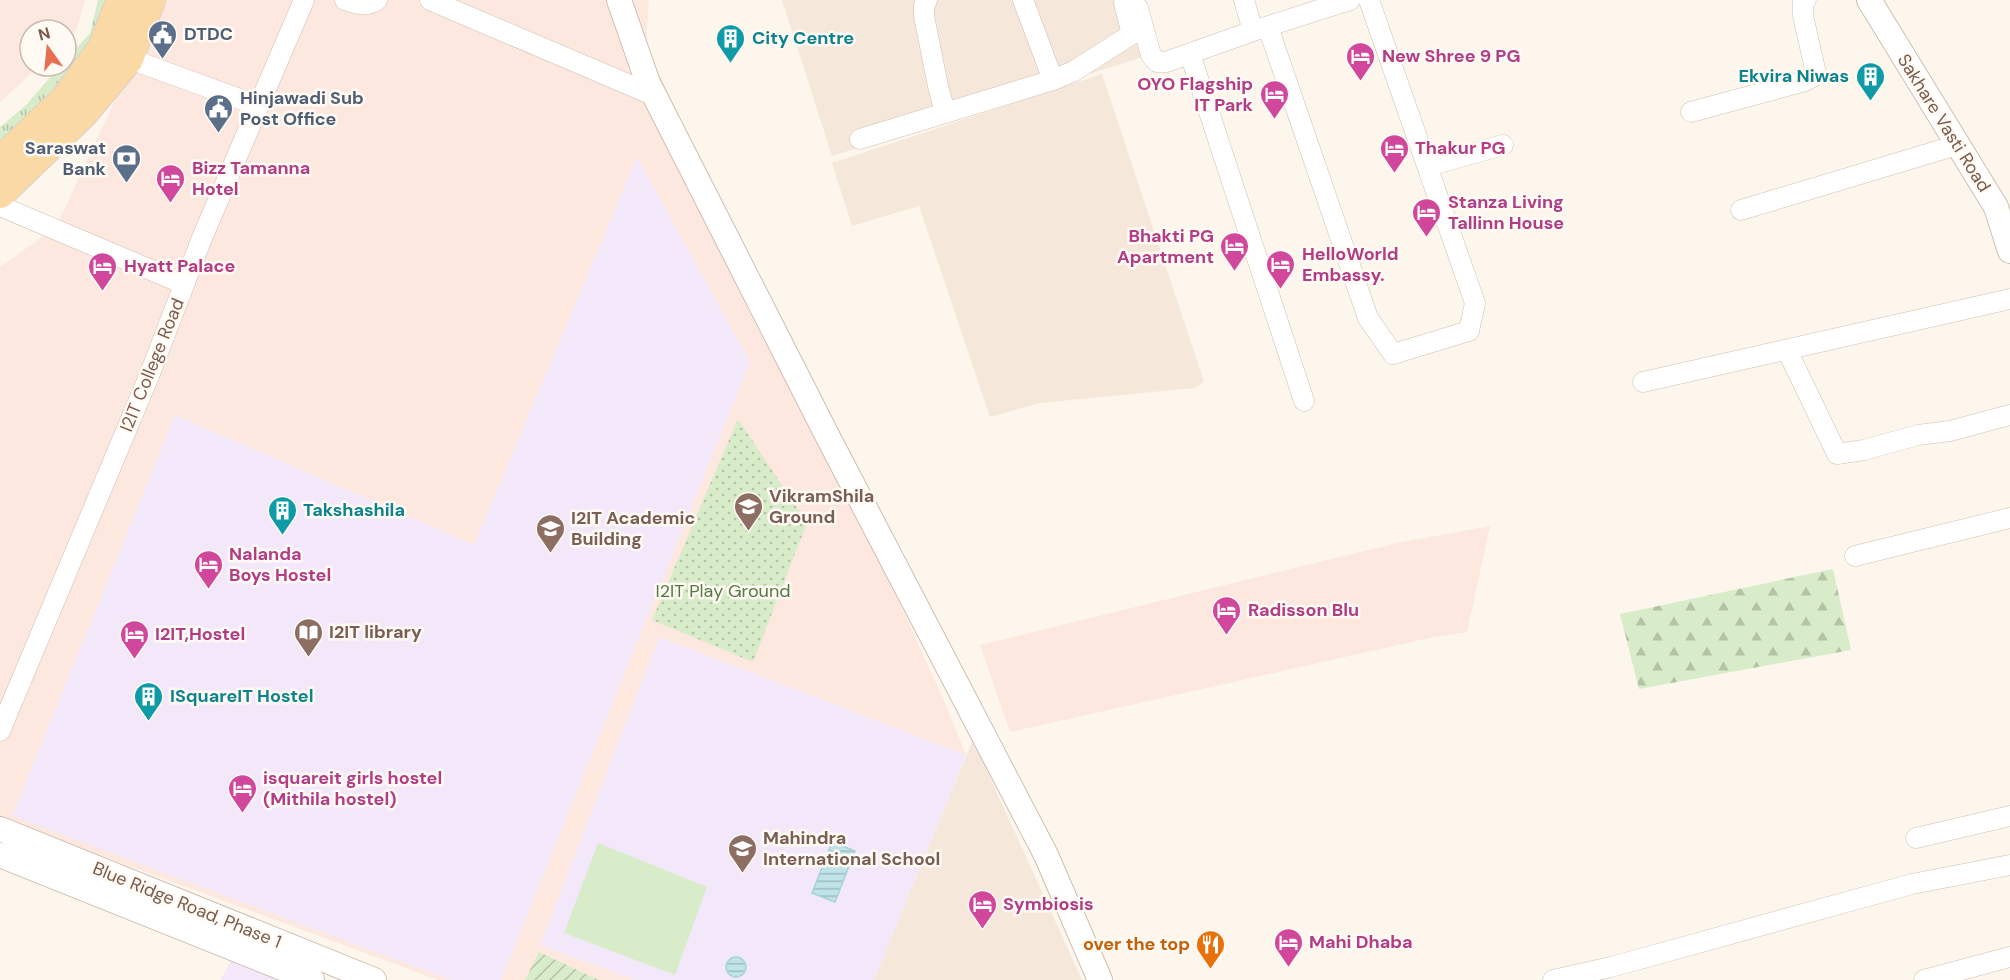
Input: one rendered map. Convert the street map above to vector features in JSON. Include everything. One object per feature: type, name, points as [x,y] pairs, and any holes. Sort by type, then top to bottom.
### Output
[{"type":"main road","points":[[0,162],[116,53],[122,0]]},
{"type":"main road","points":[[0,194],[83,113],[116,53],[150,0]]},
{"type":"street","name":"I2IT College Road","points":[[0,731],[304,0]]},
{"type":"street","points":[[345,0],[358,5],[366,5],[377,0]]},
{"type":"street","points":[[430,0],[653,95]]},
{"type":"street","points":[[619,0],[653,95],[1046,855],[1101,980]]},
{"type":"street","points":[[927,0],[924,5],[924,16],[945,112]]},
{"type":"street","points":[[1023,0],[1053,80]]},
{"type":"street","points":[[1244,0],[1261,29],[1368,318],[1393,354],[1469,331],[1475,303],[1369,0]]},
{"type":"street","points":[[1130,2],[1151,56],[1157,62],[1166,62],[1350,0]]},
{"type":"street","points":[[1691,112],[1805,81],[1814,76],[1815,69],[1803,16],[1803,3],[1806,0]]},
{"type":"street","name":"Sakhare Vasti Road","points":[[1869,0],[1957,145],[2003,205],[2010,251]]},
{"type":"street","points":[[860,139],[1053,80],[1074,71],[1132,34],[1130,2]]},
{"type":"street","points":[[116,53],[260,106]]},
{"type":"street","points":[[1190,54],[1304,401]]},
{"type":"street","points":[[1428,166],[1503,145]]},
{"type":"street","points":[[1741,210],[1957,145]]},
{"type":"street","points":[[0,206],[184,284]]},
{"type":"street","points":[[1643,382],[2010,299]]},
{"type":"street","points":[[1787,350],[1837,454],[1864,450],[1917,435],[1950,431],[2010,415]]},
{"type":"street","points":[[1855,556],[2010,518]]},
{"type":"street","points":[[1916,838],[2010,816]]},
{"type":"street","name":"Blue Ridge Road, Phase 1","points":[[0,829],[374,980]]},
{"type":"street","name":"Blue Ridge Road, Phase 1","points":[[0,855],[312,980]]},
{"type":"street","points":[[1552,980],[1611,967],[1912,884],[2010,865]]},
{"type":"street","points":[[1924,980],[2010,957]]},
{"type":"shaded area","points":[[0,0],[85,0],[78,24],[78,18],[18,18],[18,78],[26,78],[0,102]]},
{"type":"shaded area","points":[[160,0],[649,0],[646,44],[945,703],[966,755],[874,980],[438,980],[0,818],[0,267],[56,227]]},
{"type":"shaded area","points":[[782,0],[1130,0],[1146,56],[832,156]]},
{"type":"shaded area","points":[[1102,74],[1204,382],[1194,388],[1040,403],[990,417],[919,206],[852,226],[832,163]]},
{"type":"shaded area","points":[[637,157],[750,362],[501,980],[451,980],[12,816],[175,415],[474,545]]},
{"type":"shaded area","name":"Radisson Blu","points":[[1490,526],[1467,632],[1434,637],[1010,732],[980,645],[1397,543]]},
{"type":"shaded area","name":"Mahindra International School","points":[[659,637],[966,755],[874,980],[636,980],[540,945]]},
{"type":"shaded area","points":[[974,737],[992,782],[1082,980],[874,980]]},
{"type":"shaded area","points":[[232,958],[291,980],[221,980]]},
{"type":"green space","points":[[98,0],[112,0],[78,67],[78,46],[90,33]]},
{"type":"green space","points":[[50,78],[73,78],[70,83],[0,148],[0,127],[25,106]]},
{"type":"green space","name":"I2IT Play Ground","points":[[738,419],[807,523],[753,662],[652,620]]},
{"type":"green space","points":[[1833,569],[1851,650],[1639,689],[1620,614]]},
{"type":"green space","points":[[598,843],[707,887],[675,975],[564,933]]},
{"type":"green space","points":[[539,952],[599,980],[525,980]]},
{"type":"water","points":[[832,842],[855,851],[835,902],[812,893]]},
{"type":"water","points":[[736,957],[743,960],[746,967],[743,974],[736,977],[729,974],[726,967],[729,960]]},
{"type":"place","name":"DTDC","points":[[163,60]]},
{"type":"place","name":"City Centre","points":[[731,64]]},
{"type":"place","name":"New Shree 9 PG","points":[[1361,82]]},
{"type":"place","name":"Ekvira Niwas","points":[[1870,102]]},
{"type":"place","name":"OYO Flagship IT Park","points":[[1274,120]]},
{"type":"place","name":"Hinjawadi Sub Post Office","points":[[219,134]]},
{"type":"place","name":"Thakur PG","points":[[1394,174]]},
{"type":"place","name":"Saraswat Bank","points":[[127,184]]},
{"type":"place","name":"Bizz Tamanna Hotel","points":[[171,204]]},
{"type":"place","name":"Stanza Living Tallinn House","points":[[1427,238]]},
{"type":"place","name":"Bhakti PG Apartment","points":[[1235,272]]},
{"type":"place","name":"HelloWorld Embassy.","points":[[1281,290]]},
{"type":"place","name":"Hyatt Palace","points":[[103,292]]},
{"type":"place","name":"VikramShila Ground","points":[[748,532]]},
{"type":"place","name":"Takshashila","points":[[282,536]]},
{"type":"place","name":"I2IT Academic Building","points":[[550,554]]},
{"type":"place","name":"Nalanda Boys Hostel","points":[[208,590]]},
{"type":"place","name":"Radisson Blu","points":[[1227,636]]},
{"type":"place","name":"I2IT library","points":[[308,658]]},
{"type":"place","name":"I2IT,Hostel","points":[[134,660]]},
{"type":"place","name":"ISquareIT Hostel","points":[[149,722]]},
{"type":"place","name":"isquareit girls hostel (Mithila hostel)","points":[[242,814]]},
{"type":"place","name":"Mahindra International School","points":[[742,874]]},
{"type":"place","name":"Symbiosis","points":[[982,930]]},
{"type":"place","name":"Mahi Dhaba","points":[[1288,968]]},
{"type":"place","name":"over the top","points":[[1211,970]]}]
